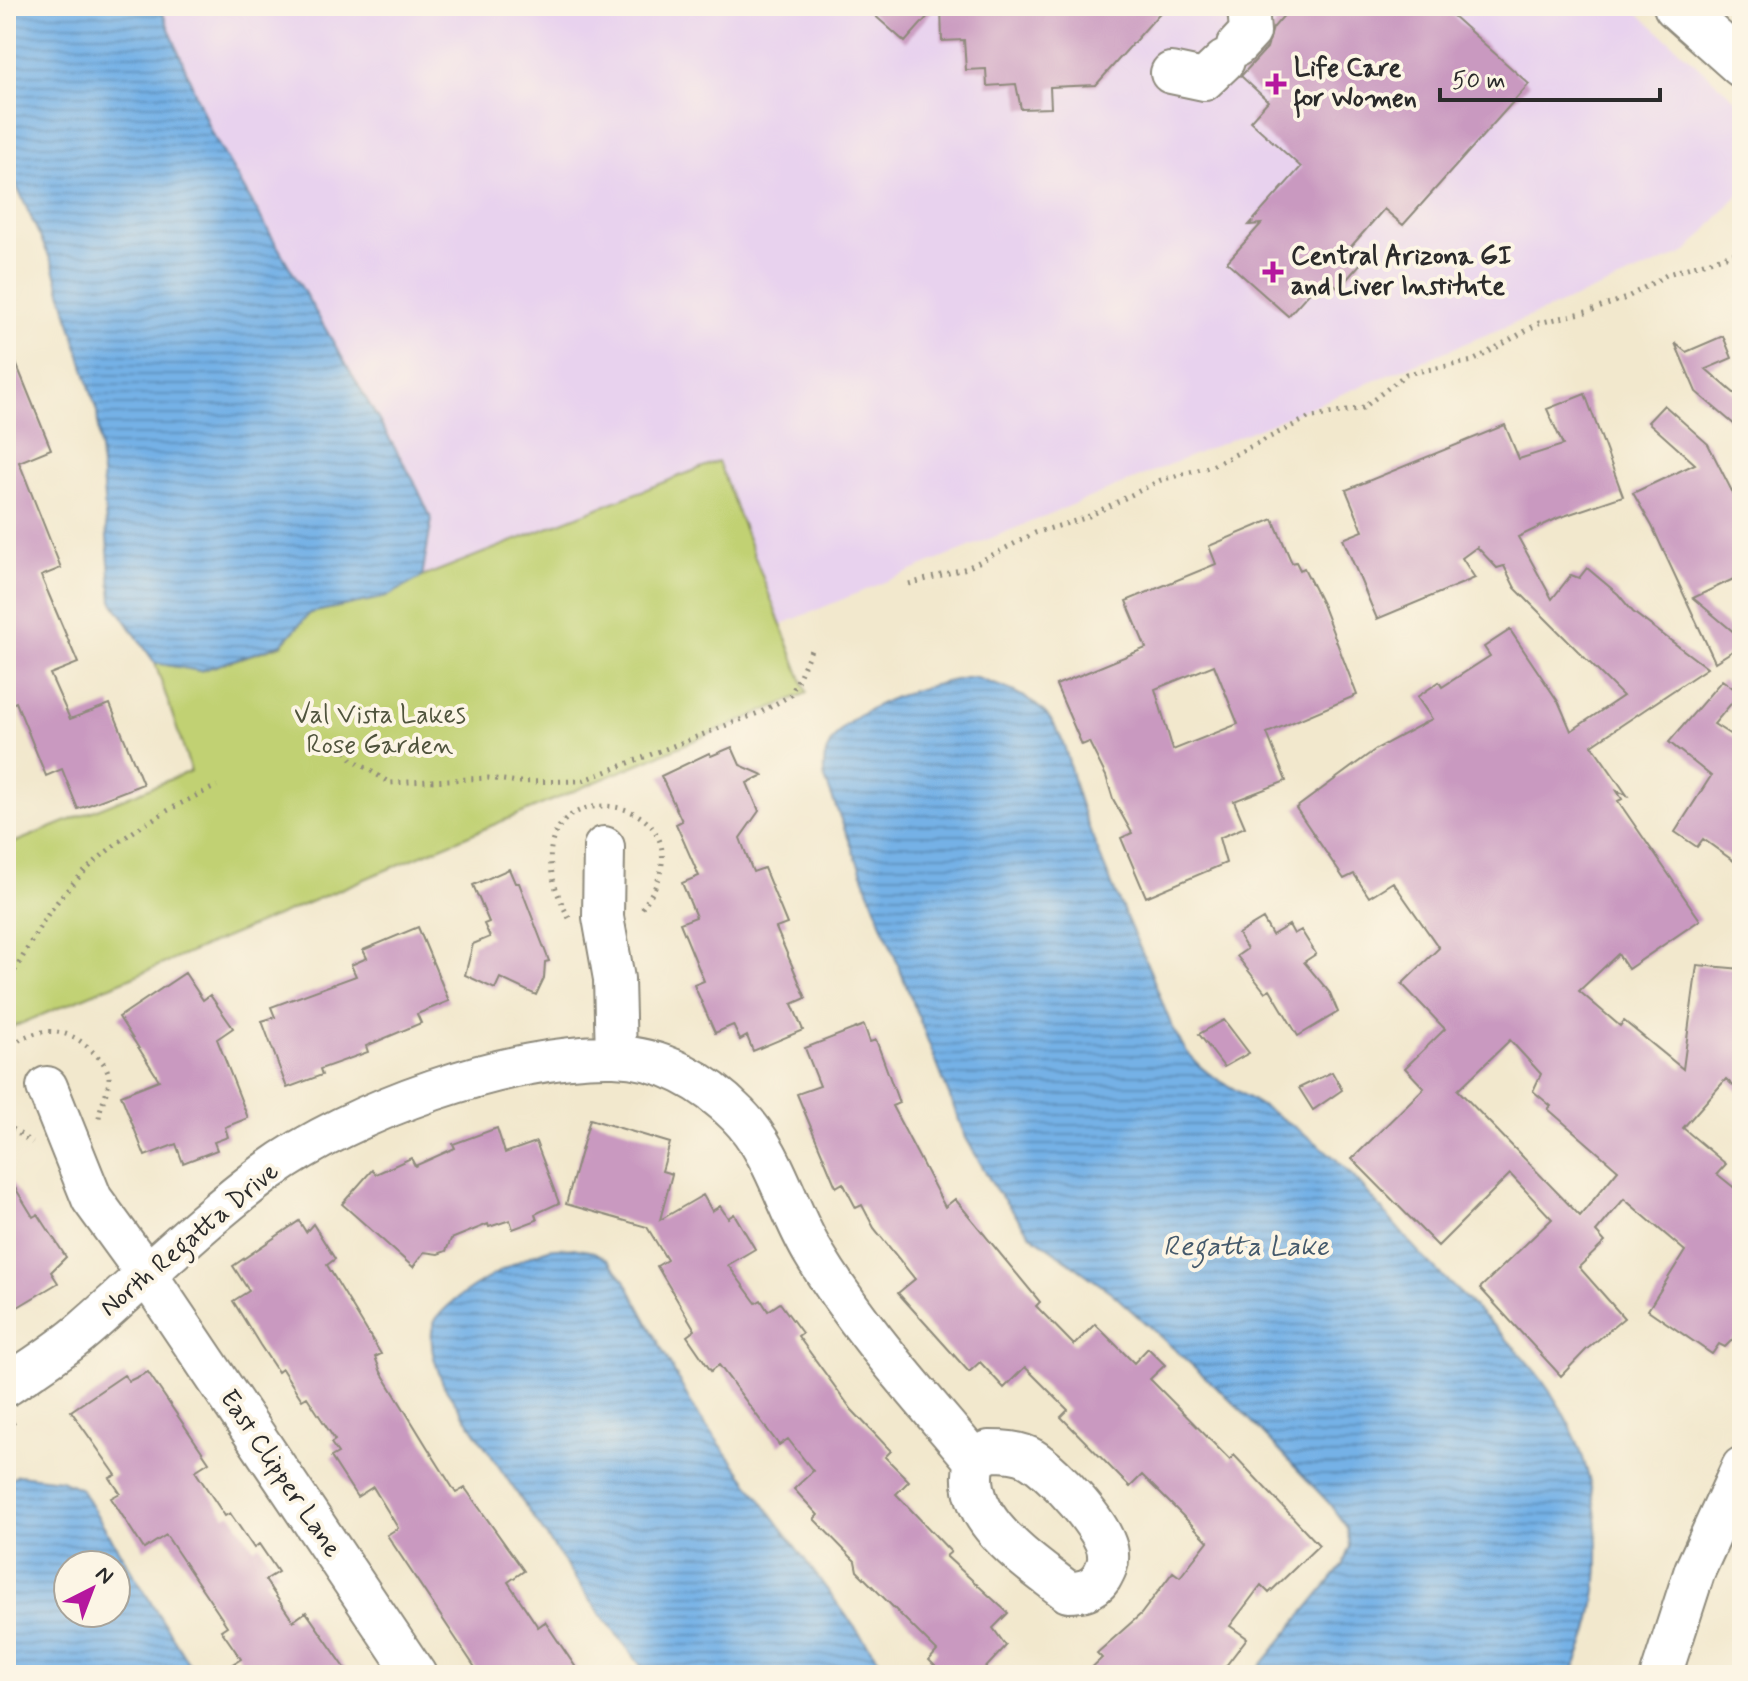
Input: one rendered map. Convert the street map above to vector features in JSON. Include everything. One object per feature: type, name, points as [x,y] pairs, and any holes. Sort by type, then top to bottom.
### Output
[{"type":"main road","points":[[1676,6],[1742,65]]},
{"type":"street","points":[[1171,73],[1204,80],[1250,32],[1248,6]]},
{"type":"street","points":[[604,847],[603,917],[614,979],[616,1056]]},
{"type":"street","name":"North Regatta Drive","points":[[6,1386],[82,1332],[145,1272],[269,1170],[352,1123],[434,1088],[541,1062],[616,1056],[671,1068],[697,1081],[741,1117],[762,1146],[813,1253],[859,1323],[975,1461]]},
{"type":"street","name":"East Clipper Lane","points":[[47,1087],[92,1199],[145,1272],[416,1675]]},
{"type":"street","points":[[1661,1675],[1695,1570],[1742,1467]]},
{"type":"path","points":[[909,584],[967,568],[1035,533],[1085,518],[1161,480],[1212,466],[1308,418],[1363,408],[1406,374],[1473,361],[1539,323],[1590,311],[1626,298],[1668,274],[1742,251]]},
{"type":"path","points":[[336,739],[352,759],[390,783],[488,778],[530,783],[582,781],[761,712],[791,695],[811,650]]},
{"type":"path","points":[[6,984],[49,912],[87,867],[123,835],[159,812],[217,786]]},
{"type":"path","points":[[573,926],[560,903],[549,862],[552,840],[565,819],[583,808],[602,804],[627,808],[650,824],[662,848],[658,883],[638,912],[636,924]]},
{"type":"path","points":[[6,1050],[15,1042],[38,1032],[63,1031],[83,1040],[103,1062],[109,1077],[99,1110],[99,1132]]},
{"type":"path","points":[[6,1124],[42,1150]]},
{"type":"shaded area","points":[[159,6],[1630,6],[1742,105],[1742,191],[1687,252],[780,625],[717,461],[422,577],[432,520],[414,481],[211,132]]},
{"type":"green space","name":"Val Vista Lakes Rose Garden","points":[[718,461],[807,693],[6,1030],[6,846],[191,771],[155,663],[200,671],[282,645],[310,613],[386,597],[422,577]]},
{"type":"water","points":[[6,6],[160,6],[211,132],[414,481],[432,520],[422,577],[386,597],[310,613],[282,644],[200,671],[155,663],[112,601],[97,412],[53,265],[6,163]]},
{"type":"water","name":"Regatta Lake","points":[[973,677],[1029,700],[1053,722],[1104,866],[1173,1028],[1192,1058],[1209,1074],[1280,1118],[1340,1163],[1427,1261],[1499,1331],[1533,1369],[1561,1409],[1587,1472],[1598,1541],[1593,1611],[1571,1675],[1253,1675],[1342,1566],[1350,1546],[1347,1528],[1328,1502],[1235,1404],[1112,1293],[1031,1235],[994,1187],[966,1138],[825,779],[825,756],[835,737],[853,720],[901,695]]},
{"type":"water","points":[[552,1248],[594,1252],[609,1261],[625,1280],[694,1409],[890,1675],[648,1675],[587,1596],[444,1386],[432,1342],[433,1326],[439,1316],[465,1292],[537,1253]]},
{"type":"water","points":[[18,1475],[61,1480],[81,1489],[118,1549],[52,1549],[52,1629],[132,1629],[132,1571],[196,1675],[6,1675],[6,1482]]},
{"type":"building","points":[[864,6],[937,6],[905,42]]},
{"type":"building","points":[[941,6],[1166,6],[1096,85],[1050,87],[1051,108],[1021,109],[1016,84],[987,86],[986,69],[966,70],[964,40],[942,41]]},
{"type":"building","points":[[1292,6],[1442,6],[1529,84],[1403,225],[1384,209],[1348,250],[1362,262],[1339,288],[1324,276],[1288,316],[1227,262],[1261,224],[1249,225],[1301,167],[1250,121],[1268,101],[1241,76],[1267,48],[1273,28]]},
{"type":"building","points":[[1723,336],[1732,358],[1706,369],[1742,400],[1742,431],[1696,392],[1675,343],[1686,352]]},
{"type":"building","points":[[7,341],[51,449],[19,462],[61,568],[41,576],[78,663],[50,674],[70,719],[110,704],[143,784],[78,809],[62,769],[46,776],[16,702],[6,706]]},
{"type":"building","points":[[1585,394],[1623,496],[1558,518],[1518,537],[1552,599],[1571,575],[1579,578],[1587,568],[1618,594],[1633,612],[1707,668],[1592,745],[1627,795],[1617,791],[1622,799],[1618,801],[1700,920],[1628,969],[1618,954],[1579,991],[1620,1026],[1624,1021],[1683,1069],[1697,965],[1742,969],[1742,1094],[1726,1079],[1683,1128],[1726,1164],[1717,1174],[1742,1194],[1742,1330],[1725,1347],[1719,1344],[1712,1354],[1648,1310],[1685,1251],[1624,1199],[1596,1232],[1605,1242],[1579,1267],[1624,1318],[1561,1376],[1480,1288],[1552,1219],[1510,1174],[1438,1246],[1352,1159],[1424,1088],[1405,1068],[1445,1029],[1402,984],[1439,948],[1393,882],[1369,897],[1354,874],[1344,879],[1296,808],[1376,749],[1432,719],[1417,697],[1439,682],[1442,687],[1490,656],[1484,647],[1510,630],[1559,703],[1571,731],[1623,696],[1515,588],[1504,566],[1497,568],[1477,547],[1462,558],[1475,578],[1377,619],[1343,539],[1363,531],[1346,490],[1505,425],[1519,459],[1563,445],[1547,409]],"holes":[[[1510,1040],[1541,1074],[1533,1091],[1551,1106],[1548,1109],[1618,1170],[1580,1216],[1458,1090]]]},
{"type":"building","points":[[1664,405],[1708,444],[1742,511],[1742,575],[1693,598],[1742,639],[1742,645],[1715,662],[1652,526],[1633,493],[1695,464],[1648,422]]},
{"type":"building","points":[[1273,519],[1292,563],[1296,562],[1300,570],[1304,568],[1322,604],[1357,695],[1267,733],[1286,781],[1234,801],[1245,827],[1219,838],[1226,863],[1146,897],[1121,838],[1132,833],[1113,799],[1106,776],[1089,742],[1082,745],[1056,685],[1146,648],[1126,601],[1216,564],[1209,546]],"holes":[[[1214,665],[1238,724],[1173,750],[1155,689]]]},
{"type":"building","points":[[1722,680],[1740,693],[1714,724],[1742,742],[1742,867],[1703,839],[1697,847],[1675,832],[1711,776],[1669,742]]},
{"type":"building","points":[[732,747],[740,765],[763,775],[747,783],[759,811],[740,838],[753,872],[764,868],[787,924],[776,928],[806,998],[792,1004],[803,1030],[753,1051],[747,1036],[740,1040],[733,1025],[715,1033],[694,985],[704,981],[680,923],[696,917],[682,883],[699,876],[676,824],[682,821],[661,776],[709,753],[711,756]]},
{"type":"building","points":[[509,869],[515,883],[519,883],[549,961],[545,962],[544,978],[536,995],[500,978],[495,989],[465,975],[473,944],[490,937],[484,924],[489,922],[473,885]]},
{"type":"building","points":[[1263,919],[1272,935],[1289,925],[1294,934],[1301,930],[1316,954],[1304,962],[1330,993],[1338,1012],[1298,1036],[1270,989],[1265,992],[1237,956],[1247,949],[1238,934]]},
{"type":"building","points":[[418,927],[449,1001],[417,1014],[421,1023],[366,1046],[368,1052],[320,1069],[322,1075],[287,1088],[262,1021],[275,1017],[271,1007],[356,976],[351,965],[367,958],[363,950]]},
{"type":"building","points":[[185,973],[203,1000],[210,995],[233,1028],[217,1039],[248,1118],[225,1127],[228,1137],[214,1142],[217,1150],[183,1163],[176,1144],[145,1156],[121,1095],[159,1080],[119,1017]]},
{"type":"building","points":[[1224,1020],[1249,1053],[1224,1067],[1199,1034]]},
{"type":"building","points":[[864,1025],[870,1042],[876,1040],[899,1103],[892,1106],[945,1207],[955,1199],[1040,1302],[1036,1306],[1074,1345],[1095,1324],[1134,1363],[1148,1348],[1165,1365],[1150,1379],[1230,1460],[1234,1455],[1319,1545],[1269,1593],[1261,1585],[1230,1626],[1247,1638],[1219,1675],[1084,1675],[1102,1658],[1097,1653],[1141,1614],[1173,1572],[1180,1577],[1208,1541],[1142,1475],[1130,1487],[1061,1417],[1068,1410],[1025,1367],[1004,1388],[980,1362],[969,1372],[898,1293],[915,1279],[874,1228],[862,1205],[856,1208],[843,1183],[836,1187],[797,1094],[820,1086],[805,1048]]},
{"type":"building","points":[[1332,1072],[1342,1090],[1313,1110],[1299,1088]]},
{"type":"building","points":[[590,1119],[670,1143],[662,1171],[672,1174],[660,1220],[703,1195],[712,1211],[720,1206],[728,1218],[734,1214],[755,1249],[728,1265],[756,1303],[761,1300],[768,1311],[780,1303],[802,1333],[798,1336],[852,1410],[891,1451],[885,1457],[909,1481],[896,1494],[951,1552],[946,1556],[1008,1613],[993,1628],[1006,1646],[979,1675],[944,1675],[929,1660],[937,1651],[857,1571],[855,1561],[814,1519],[818,1515],[794,1489],[813,1471],[788,1439],[779,1445],[719,1365],[711,1371],[687,1336],[695,1330],[657,1266],[667,1260],[647,1227],[566,1204]]},
{"type":"building","points":[[497,1128],[505,1153],[536,1142],[559,1203],[535,1214],[537,1220],[513,1229],[510,1220],[489,1227],[488,1224],[451,1239],[446,1251],[438,1254],[424,1252],[413,1267],[342,1204],[372,1170],[376,1174],[411,1158],[415,1166],[455,1148],[453,1144]]},
{"type":"building","points":[[6,1173],[33,1217],[38,1214],[66,1257],[51,1272],[58,1283],[6,1314]]},
{"type":"building","points":[[299,1221],[306,1232],[313,1224],[335,1259],[327,1265],[381,1354],[375,1357],[381,1372],[456,1493],[465,1488],[524,1571],[508,1582],[538,1627],[545,1622],[581,1675],[480,1675],[387,1535],[398,1528],[373,1487],[357,1497],[331,1457],[338,1453],[331,1443],[335,1440],[307,1397],[302,1400],[282,1369],[278,1372],[260,1345],[233,1301],[249,1291],[233,1266]]},
{"type":"building","points":[[148,1372],[209,1462],[195,1471],[225,1516],[230,1513],[254,1548],[259,1544],[278,1572],[265,1580],[293,1621],[306,1612],[350,1675],[217,1675],[241,1659],[221,1630],[227,1626],[166,1535],[144,1549],[111,1498],[120,1493],[110,1478],[116,1475],[71,1411],[124,1375],[129,1381]]},
{"type":"place","name":"Life Care for Women","points":[[1276,84]]},
{"type":"place","name":"Central Arizona GI and Liver Institute","points":[[1273,272]]}]
